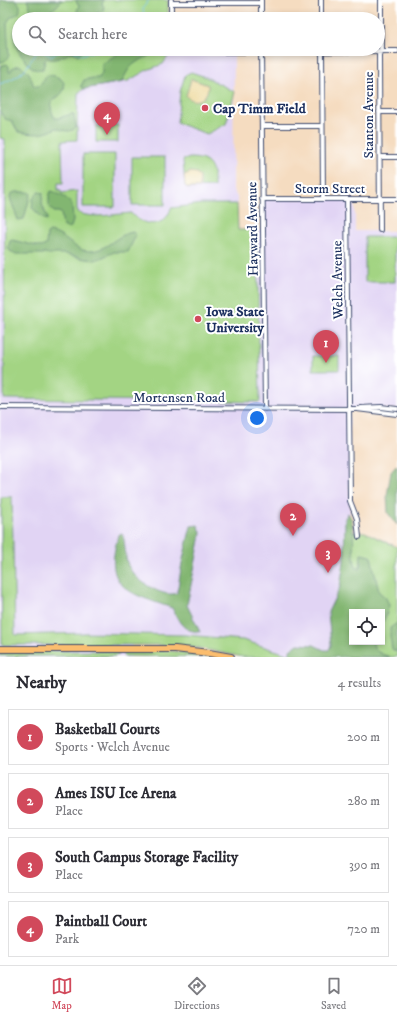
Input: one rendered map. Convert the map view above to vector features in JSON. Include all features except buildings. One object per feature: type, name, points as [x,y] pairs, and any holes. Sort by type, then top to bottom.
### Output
[{"type":"highway","points":[[0,649],[175,649],[230,657]]},
{"type":"street","points":[[321,0],[321,12]]},
{"type":"street","name":"Stanton Avenue","points":[[381,0],[381,12]]},
{"type":"street","points":[[171,2],[261,2]]},
{"type":"street","points":[[385,52],[397,51]]},
{"type":"street","name":"Hayward Avenue","points":[[261,56],[265,409]]},
{"type":"street","points":[[322,56],[323,199]]},
{"type":"street","name":"Stanton Avenue","points":[[379,56],[380,230]]},
{"type":"street","points":[[379,112],[397,112]]},
{"type":"street","points":[[262,126],[322,126]]},
{"type":"street","points":[[380,157],[397,157]]},
{"type":"street","name":"Storm Street","points":[[262,199],[397,199]]},
{"type":"street","name":"Welch Avenue","points":[[347,199],[350,501],[357,519],[359,537]]},
{"type":"street","name":"Mortensen Road","points":[[0,407],[265,409],[357,409],[381,407],[397,409]]},
{"type":"street","name":"Mortensen Road","points":[[357,409],[397,414]]},
{"type":"shaded area","name":"Iowa State University","points":[[0,0],[168,0],[168,12],[12,12],[12,56],[234,56],[233,190],[237,197],[238,230],[263,230],[262,199],[355,199],[355,231],[397,231],[397,409],[349,409],[350,532],[345,657],[293,657],[242,640],[186,635],[132,635],[131,657],[0,657]]},
{"type":"green space","points":[[0,0],[168,0],[168,12],[12,12],[12,56],[168,56],[163,64],[147,70],[128,81],[84,89],[78,93],[77,140],[62,141],[63,183],[58,183],[58,190],[61,190],[61,193],[77,191],[77,209],[79,213],[91,216],[105,216],[131,213],[141,221],[153,224],[164,220],[171,208],[202,204],[237,204],[238,230],[257,230],[260,402],[4,399],[5,139],[0,138]]},
{"type":"green space","points":[[0,0],[16,0],[20,5],[19,12],[12,12],[12,17],[7,23],[9,55],[6,60],[0,62]]},
{"type":"green space","points":[[27,0],[62,0],[57,6],[48,12],[34,12],[31,10]]},
{"type":"green space","points":[[76,0],[104,0],[102,4],[104,6],[103,11],[100,12],[77,12],[79,5],[77,4]]},
{"type":"green space","points":[[22,56],[63,56],[56,59],[47,58],[43,69],[34,69]]},
{"type":"green space","points":[[114,56],[148,56],[132,66],[122,82],[84,89],[81,86],[84,80],[99,78],[102,73],[102,64]]},
{"type":"green space","points":[[7,64],[9,66],[9,72],[12,68],[19,65],[26,70],[30,74],[34,86],[39,86],[47,75],[59,78],[64,84],[64,88],[59,96],[53,100],[51,105],[52,111],[55,118],[74,114],[76,127],[67,131],[56,128],[52,131],[38,134],[18,132],[12,121],[5,119],[0,112],[0,66]]},
{"type":"green space","name":"Cap Timm Field","points":[[191,72],[206,77],[235,92],[226,124],[207,134],[177,123],[180,92],[185,75]]},
{"type":"green space","points":[[118,125],[118,142],[96,142],[96,126]]},
{"type":"green space","points":[[83,154],[115,154],[115,207],[83,207]]},
{"type":"green space","points":[[132,157],[165,157],[165,205],[132,205]]},
{"type":"green space","points":[[190,158],[203,160],[210,165],[213,174],[214,187],[188,188],[185,186],[183,160]]},
{"type":"green space","points":[[52,191],[66,198],[72,205],[73,221],[71,227],[67,228],[63,226],[61,213],[54,212],[49,206],[49,193]]},
{"type":"green space","points":[[15,192],[31,193],[24,219],[18,220],[10,198],[11,194]]},
{"type":"green space","points":[[38,192],[43,193],[42,204],[47,220],[32,208],[33,199]]},
{"type":"green space","points":[[50,232],[55,233],[78,248],[88,251],[101,249],[127,233],[133,232],[136,235],[128,252],[114,252],[95,260],[65,254],[16,254],[8,248],[10,241],[12,240],[41,247],[46,245],[47,234]]},
{"type":"green space","points":[[365,237],[395,237],[395,282],[365,282]]},
{"type":"green space","points":[[313,356],[339,356],[339,370],[313,370]]},
{"type":"green space","points":[[397,465],[397,525],[388,513],[387,495],[391,472]]},
{"type":"green space","points":[[1,497],[12,497],[15,635],[85,633],[186,635],[243,640],[290,655],[290,657],[243,657],[199,648],[159,645],[2,645]]},
{"type":"green space","points":[[348,513],[353,525],[354,561],[356,567],[360,569],[361,554],[371,556],[379,592],[386,598],[389,605],[385,618],[385,609],[349,609],[349,645],[373,645],[381,654],[390,657],[290,657],[290,650],[298,644],[314,645],[324,650],[329,650],[331,645],[328,612],[340,587],[344,561],[345,518]]},
{"type":"green space","points":[[198,525],[201,532],[200,540],[187,605],[200,632],[185,628],[172,608],[143,598],[123,586],[117,577],[114,566],[114,552],[119,534],[122,534],[128,565],[136,576],[142,582],[164,593],[177,593],[182,563],[191,526]]},
{"type":"green space","points":[[350,532],[365,532],[397,547],[397,657],[345,657]]},
{"type":"green space","points":[[397,623],[397,652],[392,649],[390,628]]},
{"type":"green space","points":[[0,651],[117,651],[119,655],[0,656]]},
{"type":"green space","points":[[168,651],[219,657],[124,656],[122,654],[124,652]]},
{"type":"sand","points":[[191,79],[208,85],[206,94],[201,99],[194,100],[186,96]]},
{"type":"sand","points":[[191,172],[197,173],[200,177],[200,188],[188,188],[185,186],[184,175]]},
{"type":"waterway","points":[[143,12],[143,8],[149,0]]},
{"type":"waterway","points":[[0,84],[21,73],[34,56]]},
{"type":"place","name":"Cap Timm Field","points":[[205,108]]},
{"type":"place","name":"Paintball Court","points":[[107,135]]},
{"type":"place","name":"Iowa State University","points":[[198,319]]},
{"type":"place","name":"Basketball Courts","points":[[326,363]]},
{"type":"place","name":"Ames ISU Ice Arena","points":[[293,536]]},
{"type":"place","name":"South Campus Storage Facility","points":[[328,573]]}]
